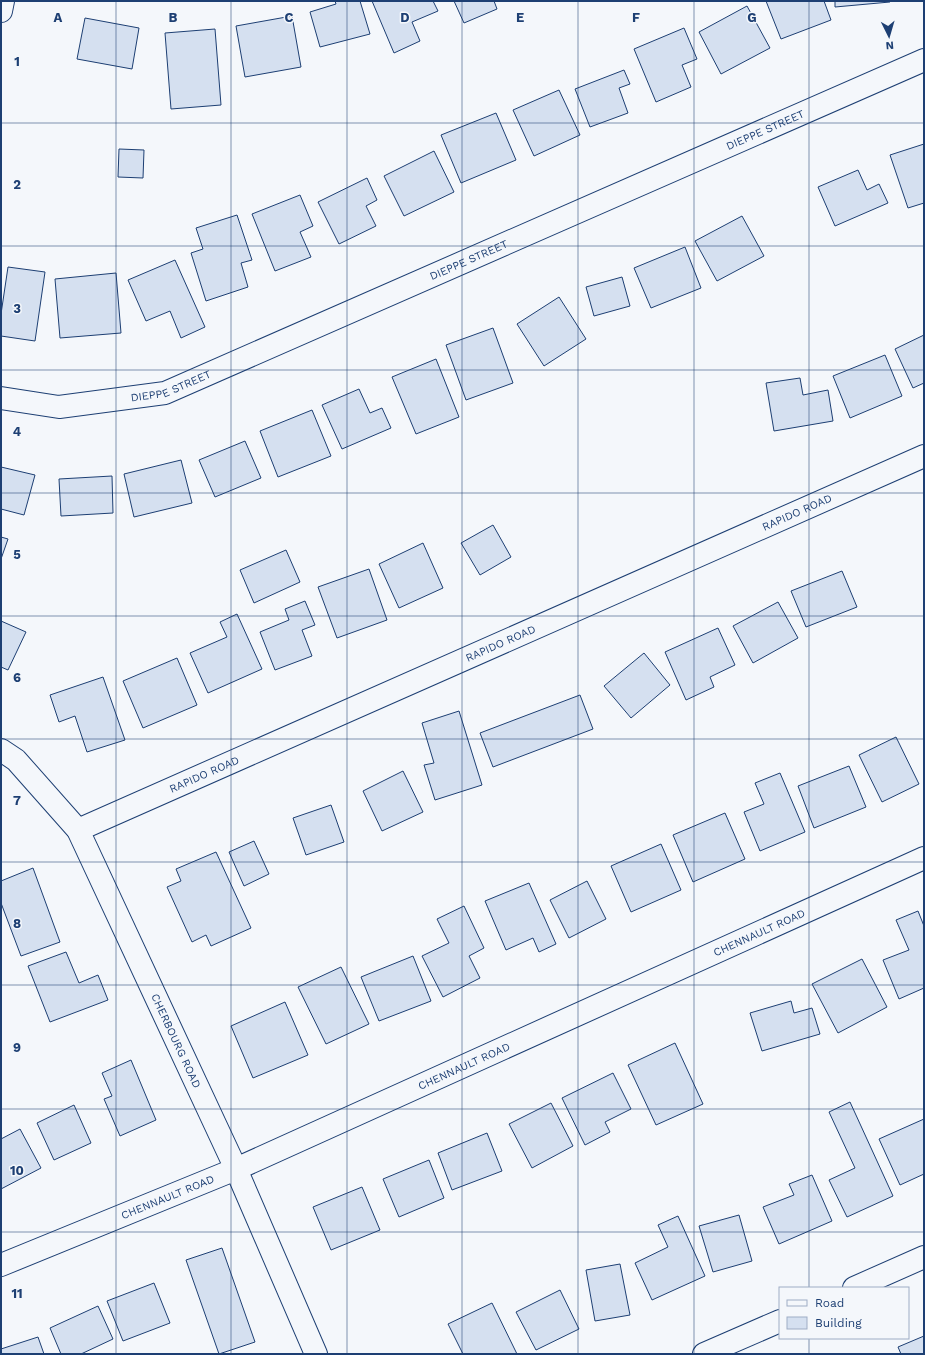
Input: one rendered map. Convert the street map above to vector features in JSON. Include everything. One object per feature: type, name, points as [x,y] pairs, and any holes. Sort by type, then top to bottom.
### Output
[{"type":"street","points":[[1,11],[3,1]]},
{"type":"street","name":"DIEPPE STREET","points":[[1,398],[59,407],[165,393],[924,60]]},
{"type":"street","name":"RAPIDO ROAD","points":[[78,830],[924,456]]},
{"type":"street","name":"CHERBOURG ROAD","points":[[1,750],[16,760],[78,830],[236,1169],[316,1354]]},
{"type":"street","name":"CHENNAULT ROAD","points":[[1,1265],[236,1169],[924,858]]},
{"type":"street","points":[[856,1287],[924,1257]]},
{"type":"street","points":[[704,1354],[779,1321]]},
{"type":"building","points":[[335,1],[360,1],[370,34],[320,47],[310,12],[336,4]]},
{"type":"building","points":[[372,1],[433,1],[438,11],[412,22],[420,41],[394,53]]},
{"type":"building","points":[[454,1],[494,1],[497,9],[464,23]]},
{"type":"building","points":[[766,1],[824,1],[831,20],[781,39]]},
{"type":"building","points":[[835,1],[890,1],[890,2],[835,7]]},
{"type":"building","points":[[747,6],[770,48],[721,74],[699,32]]},
{"type":"building","points":[[292,16],[301,67],[245,77],[236,26]]},
{"type":"building","points":[[85,18],[139,28],[132,69],[77,59]]},
{"type":"building","points":[[684,28],[697,59],[682,65],[691,87],[656,102],[634,49]]},
{"type":"building","points":[[215,29],[221,105],[171,109],[165,33]]},
{"type":"building","points":[[624,70],[630,84],[619,88],[628,113],[590,127],[575,89]]},
{"type":"building","points":[[559,90],[580,135],[534,156],[513,110]]},
{"type":"building","points":[[496,113],[516,160],[461,183],[441,135]]},
{"type":"building","points":[[924,144],[924,203],[908,208],[890,155]]},
{"type":"building","points":[[119,149],[144,150],[143,178],[118,177]]},
{"type":"building","points":[[434,151],[454,192],[404,216],[384,176]]},
{"type":"building","points":[[858,170],[867,190],[879,184],[888,203],[835,226],[818,187]]},
{"type":"building","points":[[367,178],[377,200],[366,206],[376,226],[339,244],[318,202]]},
{"type":"building","points":[[300,195],[313,226],[300,232],[311,257],[275,271],[252,214]]},
{"type":"building","points":[[237,215],[252,260],[241,263],[248,287],[206,301],[191,253],[203,249],[196,228]]},
{"type":"building","points":[[742,216],[764,256],[717,281],[695,241]]},
{"type":"building","points":[[685,247],[701,288],[651,308],[634,268]]},
{"type":"building","points":[[175,260],[205,327],[181,338],[170,311],[146,321],[128,280]]},
{"type":"building","points":[[8,267],[45,272],[35,341],[1,336],[1,314]]},
{"type":"building","points":[[116,273],[121,333],[60,338],[55,279]]},
{"type":"building","points":[[622,277],[630,306],[594,316],[586,287]]},
{"type":"building","points":[[559,297],[586,339],[544,366],[517,324]]},
{"type":"building","points":[[493,328],[513,383],[466,400],[446,345]]},
{"type":"building","points":[[924,335],[924,383],[913,388],[895,349]]},
{"type":"building","points":[[885,355],[902,396],[850,418],[833,376]]},
{"type":"building","points":[[436,359],[459,417],[416,434],[392,377]]},
{"type":"building","points":[[800,378],[803,395],[828,390],[833,421],[774,431],[766,383]]},
{"type":"building","points":[[359,389],[370,413],[382,408],[391,428],[342,449],[322,405]]},
{"type":"building","points":[[312,410],[331,456],[278,477],[260,431]]},
{"type":"building","points":[[245,441],[261,478],[215,497],[199,460]]},
{"type":"building","points":[[181,460],[192,503],[134,517],[124,474]]},
{"type":"building","points":[[1,467],[35,475],[24,515],[1,509]]},
{"type":"building","points":[[112,476],[113,513],[61,516],[59,479]]},
{"type":"building","points":[[493,525],[511,557],[480,575],[461,543]]},
{"type":"building","points":[[1,537],[8,539],[1,559]]},
{"type":"building","points":[[423,543],[443,588],[399,608],[379,564]]},
{"type":"building","points":[[286,550],[300,582],[254,603],[240,570]]},
{"type":"building","points":[[369,569],[387,620],[337,638],[318,587]]},
{"type":"building","points":[[842,571],[857,607],[806,627],[791,591]]},
{"type":"building","points":[[305,601],[315,625],[302,630],[312,656],[275,670],[260,632],[289,620],[285,609]]},
{"type":"building","points":[[778,602],[798,638],[753,663],[733,626]]},
{"type":"building","points":[[237,614],[262,669],[208,693],[190,653],[227,637],[220,622]]},
{"type":"building","points":[[1,621],[26,632],[8,670],[1,667]]},
{"type":"building","points":[[718,628],[735,665],[710,677],[714,687],[686,700],[665,652]]},
{"type":"building","points":[[644,653],[670,685],[631,718],[604,686]]},
{"type":"building","points":[[177,658],[197,705],[143,728],[123,681]]},
{"type":"building","points":[[103,677],[125,740],[87,752],[75,716],[59,722],[50,695]]},
{"type":"building","points":[[580,695],[593,729],[493,767],[480,733]]},
{"type":"building","points":[[459,711],[482,785],[435,800],[424,765],[434,763],[422,723]]},
{"type":"building","points":[[896,737],[919,784],[882,802],[859,755]]},
{"type":"building","points":[[849,766],[866,807],[814,828],[798,786]]},
{"type":"building","points":[[403,771],[423,812],[382,831],[363,791]]},
{"type":"building","points":[[780,773],[805,832],[760,851],[744,812],[764,804],[755,783]]},
{"type":"building","points":[[331,805],[344,842],[306,855],[293,818]]},
{"type":"building","points":[[725,813],[745,859],[693,882],[673,835]]},
{"type":"building","points":[[254,841],[269,874],[244,886],[229,852]]},
{"type":"building","points":[[661,844],[681,890],[631,912],[611,866]]},
{"type":"building","points":[[216,852],[251,928],[211,946],[206,935],[192,942],[167,887],[181,881],[176,869]]},
{"type":"building","points":[[33,868],[60,942],[21,956],[1,903],[1,881]]},
{"type":"building","points":[[587,881],[606,919],[569,938],[550,900]]},
{"type":"building","points":[[529,883],[556,944],[539,952],[533,938],[506,950],[485,901]]},
{"type":"building","points":[[464,906],[484,948],[469,956],[480,978],[443,997],[422,956],[449,943],[437,919]]},
{"type":"building","points":[[918,911],[924,926],[924,988],[899,999],[883,960],[909,950],[896,920]]},
{"type":"building","points":[[66,952],[79,983],[98,975],[108,1000],[50,1022],[28,966]]},
{"type":"building","points":[[413,956],[431,1001],[379,1021],[361,977]]},
{"type":"building","points":[[862,959],[887,1007],[838,1033],[812,984]]},
{"type":"building","points":[[341,967],[369,1024],[326,1044],[298,987]]},
{"type":"building","points":[[791,1001],[794,1013],[812,1008],[820,1034],[762,1051],[750,1013]]},
{"type":"building","points":[[285,1002],[308,1055],[253,1078],[231,1026]]},
{"type":"building","points":[[675,1043],[703,1104],[656,1125],[628,1065]]},
{"type":"building","points":[[131,1060],[156,1120],[120,1136],[104,1099],[112,1096],[102,1073]]},
{"type":"building","points":[[613,1073],[631,1109],[605,1122],[610,1132],[585,1145],[562,1098]]},
{"type":"building","points":[[850,1102],[893,1196],[847,1217],[829,1180],[855,1168],[829,1112]]},
{"type":"building","points":[[551,1103],[573,1146],[532,1168],[509,1124]]},
{"type":"building","points":[[74,1105],[91,1143],[54,1160],[37,1123]]},
{"type":"building","points":[[924,1119],[924,1174],[900,1185],[879,1139]]},
{"type":"building","points":[[20,1129],[41,1168],[1,1189],[1,1139]]},
{"type":"building","points":[[487,1133],[502,1171],[452,1190],[438,1153]]},
{"type":"building","points":[[429,1160],[444,1198],[399,1217],[383,1179]]},
{"type":"building","points":[[812,1175],[832,1221],[779,1244],[763,1207],[794,1195],[789,1184]]},
{"type":"building","points":[[362,1187],[380,1230],[331,1250],[313,1207]]},
{"type":"building","points":[[739,1215],[752,1261],[713,1272],[699,1226]]},
{"type":"building","points":[[678,1216],[705,1276],[652,1300],[635,1263],[668,1247],[658,1225]]},
{"type":"building","points":[[222,1248],[255,1342],[219,1354],[186,1260]]},
{"type":"building","points":[[620,1264],[630,1315],[595,1321],[586,1270]]},
{"type":"building","points":[[154,1283],[170,1323],[123,1341],[107,1301]]},
{"type":"building","points":[[560,1290],[579,1329],[536,1350],[516,1312]]},
{"type":"building","points":[[492,1303],[517,1354],[463,1354],[448,1324]]},
{"type":"building","points":[[98,1306],[113,1339],[81,1354],[61,1354],[50,1328]]},
{"type":"building","points":[[924,1336],[924,1354],[901,1354],[898,1347]]},
{"type":"building","points":[[38,1337],[44,1354],[1,1354],[1,1349]]}]
